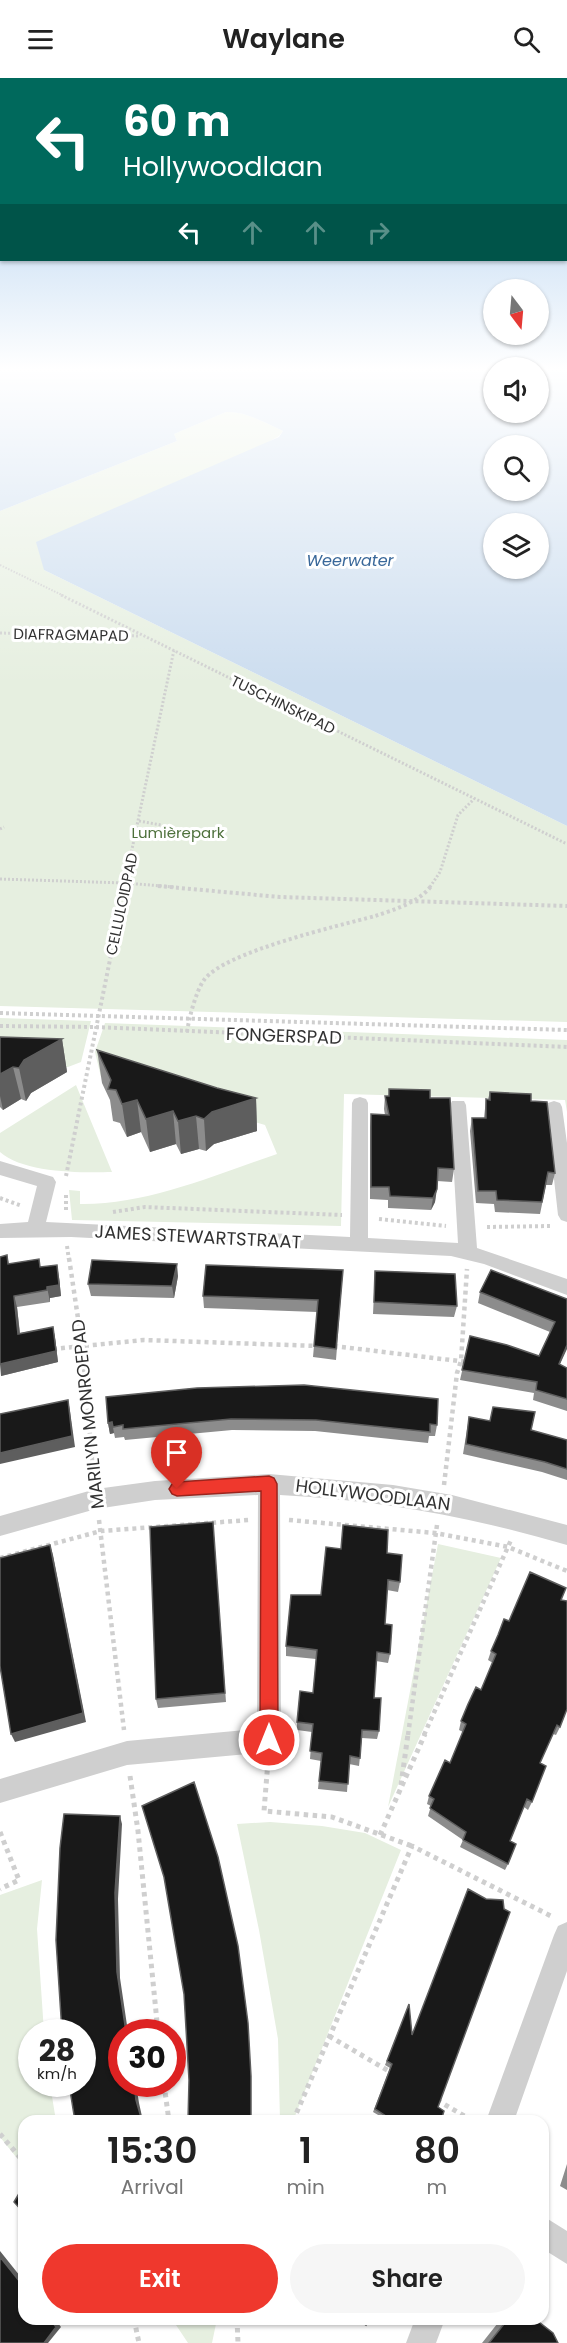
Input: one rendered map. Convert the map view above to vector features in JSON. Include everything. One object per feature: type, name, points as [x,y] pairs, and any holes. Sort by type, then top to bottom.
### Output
[{"type":"street","points":[[359,1246],[360,1103]]},
{"type":"street","points":[[458,1105],[468,1252]]},
{"type":"street","points":[[554,1107],[563,1220]]},
{"type":"street","points":[[0,1168],[47,1182],[38,1218]]},
{"type":"street","name":"JAMES STEWARTSTRAAT","points":[[0,1230],[38,1218],[70,1218],[114,1233],[451,1249],[468,1252],[567,1287]]},
{"type":"street","points":[[0,1791],[127,1753],[269,1740],[269,1484]]},
{"type":"street","name":"HOLLYWOODLAAN","points":[[0,1526],[95,1499],[177,1489],[269,1484],[358,1490],[442,1502],[520,1520],[567,1535]]},
{"type":"street","points":[[502,2115],[562,1927]]},
{"type":"street","points":[[549,2236],[567,2249]]},
{"type":"street","points":[[421,2343],[428,2325]]},
{"type":"path","name":"TUSCHINSKIPAD","points":[[0,565],[567,844]]},
{"type":"path","name":"DIAFRAGMAPAD","points":[[0,633],[143,636]]},
{"type":"path","name":"CELLULOIDPAD","points":[[98,1016],[174,651]]},
{"type":"path","points":[[187,1032],[189,1019],[204,979],[239,955],[354,922],[409,902],[428,890],[440,872],[458,814],[474,799]]},
{"type":"path","points":[[139,821],[161,825]]},
{"type":"path","points":[[0,879],[125,883],[280,897],[567,906]]},
{"type":"path","name":"FONGERSPAD","points":[[0,1013],[567,1030]]},
{"type":"path","points":[[65,1183],[98,1016]]},
{"type":"path","name":"FONGERSPAD","points":[[0,1026],[96,1027],[567,1047]]},
{"type":"path","name":"MARILYN MONROEPAD","points":[[66,1193],[70,1218],[66,1236],[82,1346],[95,1499],[101,1531],[138,1831],[157,2019]]},
{"type":"path","points":[[0,1198],[38,1218],[70,1218]]},
{"type":"path","points":[[105,1212],[145,1207],[359,1216],[414,1224],[467,1226],[563,1220]]},
{"type":"path","points":[[47,1350],[144,1340],[322,1346]]},
{"type":"path","points":[[333,1346],[472,1364]]},
{"type":"path","points":[[380,1835],[520,1520]]},
{"type":"path","points":[[269,1740],[264,1811],[332,1817],[412,1846],[562,1927]]},
{"type":"path","points":[[0,1832],[19,1880],[0,1889]]},
{"type":"path","points":[[296,2115],[412,1846]]},
{"type":"path","points":[[329,2036],[401,2079]]},
{"type":"path","points":[[166,2097],[168,2115]]},
{"type":"path","points":[[432,2097],[463,2115]]},
{"type":"path","points":[[0,2134],[18,2155]]},
{"type":"path","points":[[135,2325],[139,2343]]},
{"type":"path","points":[[237,2325],[238,2343]]},
{"type":"green space","name":"Lumièrepark","points":[[94,474],[213,474],[44,570],[567,826],[567,1022],[0,1006],[0,511]]},
{"type":"green space","points":[[0,1018],[91,1021],[81,1062],[68,1067],[0,1065]]},
{"type":"green space","points":[[105,1023],[567,1040],[567,1112],[565,1100],[344,1094],[341,1226],[72,1220],[69,1190],[80,1191],[80,1204],[130,1200],[180,1187],[277,1154],[265,1125],[101,1077],[95,1052]]},
{"type":"green space","points":[[76,1085],[112,1172],[69,1172],[38,1168],[10,1159],[0,1152],[0,1133]]},
{"type":"green space","points":[[438,1544],[501,1558],[388,1807]]},
{"type":"green space","points":[[270,1822],[322,1826],[365,1833],[401,1850],[295,2115],[280,2115],[278,2039],[237,1824]]},
{"type":"green space","points":[[42,1880],[37,1929],[43,2019],[18,2019],[18,2097],[52,2097],[55,2115],[18,2115],[18,2160],[0,2137],[0,1895]]},
{"type":"green space","points":[[176,2325],[216,2325],[212,2343],[188,2343]]},
{"type":"water","name":"Weerwater","points":[[0,474],[94,474],[0,511]]},
{"type":"water","name":"Weerwater","points":[[194,474],[483,474],[483,501],[549,501],[549,474],[567,474],[567,826],[44,570],[36,542]]},
{"type":"building","points":[[0,1037],[62,1039],[24,1060],[19,1068],[13,1067],[0,1074]]},
{"type":"building","points":[[97,1050],[256,1098],[212,1112],[204,1119],[196,1116],[178,1121],[173,1111],[146,1119],[137,1100],[122,1104],[116,1090],[108,1089],[111,1080]]},
{"type":"building","points":[[389,1089],[430,1090],[430,1098],[450,1098],[454,1169],[438,1168],[437,1189],[433,1198],[390,1196],[389,1187],[371,1187],[371,1114],[389,1115],[385,1096],[389,1096]]},
{"type":"building","points":[[490,1092],[531,1094],[531,1101],[547,1102],[555,1173],[548,1172],[542,1202],[497,1200],[496,1191],[478,1191],[472,1118],[486,1118],[486,1099],[490,1100]]},
{"type":"building","points":[[7,1255],[8,1264],[39,1259],[40,1267],[57,1265],[59,1285],[47,1287],[47,1290],[14,1296],[18,1334],[53,1327],[56,1351],[0,1364],[0,1257]]},
{"type":"building","points":[[92,1260],[177,1264],[172,1286],[88,1284]]},
{"type":"building","points":[[206,1265],[343,1270],[336,1349],[314,1346],[318,1300],[203,1296]]},
{"type":"building","points":[[491,1270],[567,1299],[567,1345],[559,1364],[567,1368],[567,1399],[536,1390],[537,1382],[462,1370],[470,1336],[539,1356],[555,1322],[480,1292]]},
{"type":"building","points":[[375,1271],[455,1274],[457,1306],[374,1302]]},
{"type":"building","points":[[304,1385],[438,1399],[437,1425],[430,1424],[430,1432],[316,1420],[231,1419],[123,1429],[123,1425],[113,1427],[112,1422],[108,1423],[106,1397],[197,1388]]},
{"type":"building","points":[[68,1400],[72,1436],[0,1453],[0,1414]]},
{"type":"building","points":[[493,1407],[535,1412],[531,1430],[567,1440],[567,1469],[466,1444],[469,1417],[490,1421]]},
{"type":"building","points":[[213,1522],[225,1693],[156,1699],[150,1527]]},
{"type":"building","points":[[343,1525],[388,1530],[387,1553],[402,1555],[400,1582],[388,1580],[385,1624],[392,1625],[390,1654],[377,1652],[374,1698],[381,1698],[379,1731],[362,1730],[360,1758],[350,1756],[348,1784],[319,1781],[322,1753],[310,1751],[313,1724],[297,1722],[300,1691],[313,1693],[317,1650],[286,1646],[291,1595],[321,1595],[326,1547],[341,1549]]},
{"type":"building","points":[[50,1545],[83,1713],[11,1734],[0,1666],[0,1558]]},
{"type":"building","points":[[530,1572],[566,1588],[561,1600],[567,1601],[567,1709],[540,1763],[546,1766],[532,1802],[527,1799],[510,1841],[516,1844],[508,1864],[463,1840],[466,1832],[430,1808],[434,1799],[429,1796],[445,1760],[450,1763],[466,1724],[461,1721],[468,1704],[476,1687],[481,1690],[496,1654],[491,1651],[504,1619],[509,1621]]},
{"type":"building","points":[[194,1782],[218,1857],[238,1946],[248,2023],[251,2115],[188,2115],[189,2080],[184,1994],[164,1877],[142,1806]]},
{"type":"building","points":[[64,1814],[120,1816],[115,1893],[117,1972],[124,2019],[108,2019],[108,2097],[136,2097],[140,2115],[74,2115],[71,2097],[96,2097],[96,2019],[61,2019],[56,1940],[60,1848]]},
{"type":"building","points":[[468,1889],[486,1899],[503,1900],[504,1909],[510,1912],[438,2107],[444,2111],[443,2115],[384,2115],[375,2109],[392,2064],[387,2061],[409,2004],[412,2035]]},
{"type":"building","points":[[0,2257],[18,2280],[18,2325],[54,2325],[56,2327],[44,2343],[0,2343]]},
{"type":"building","points":[[503,2325],[543,2325],[553,2333],[558,2343],[489,2343]]},
{"type":"route","points":[[177,1489],[269,1484],[269,1740]]}]
